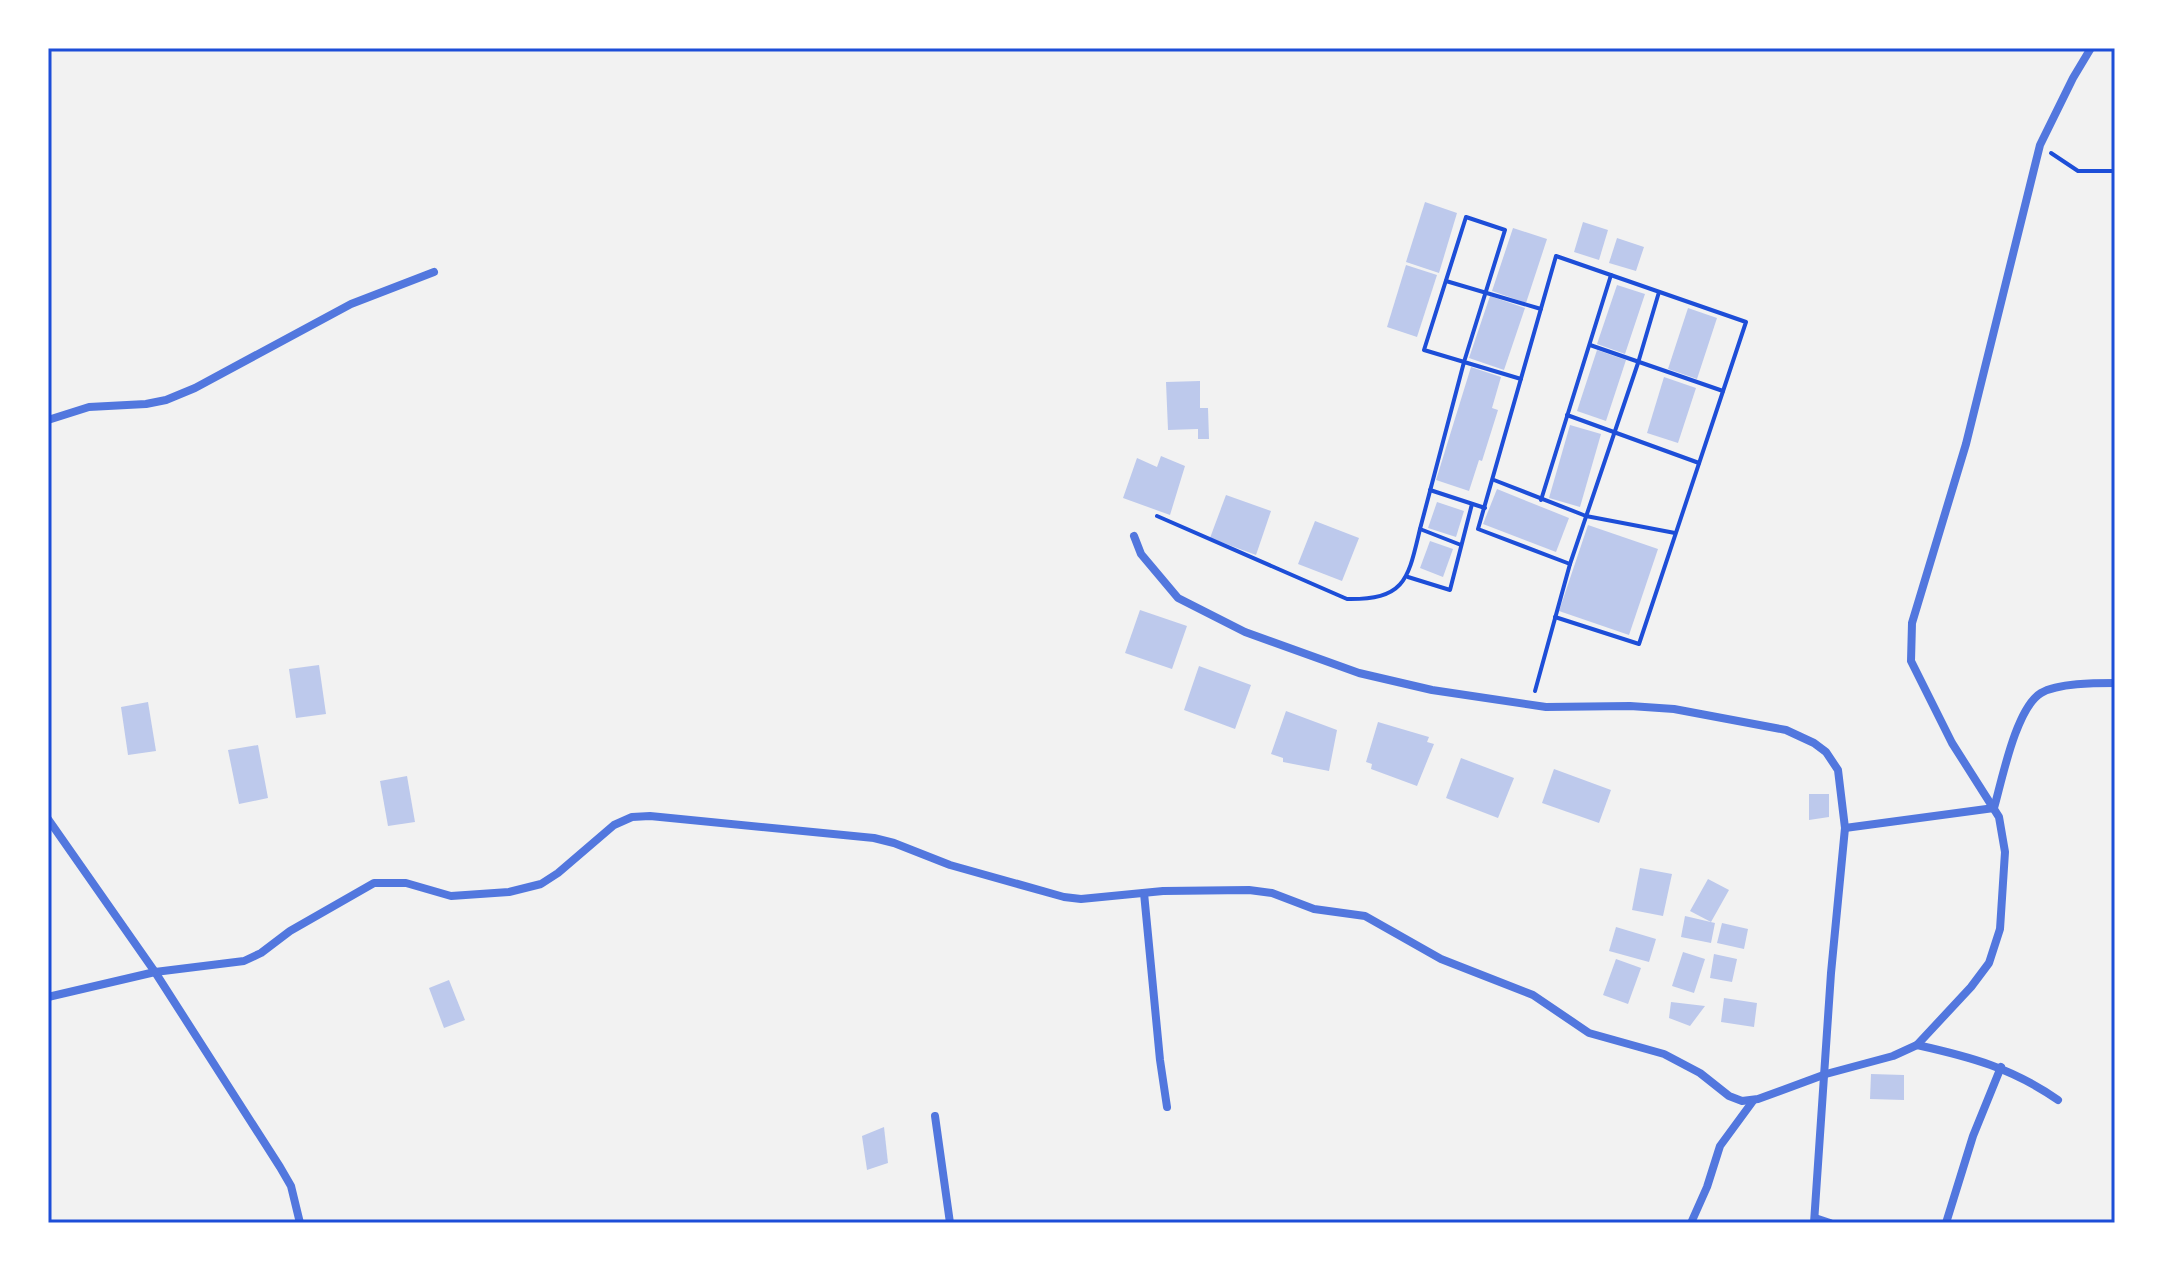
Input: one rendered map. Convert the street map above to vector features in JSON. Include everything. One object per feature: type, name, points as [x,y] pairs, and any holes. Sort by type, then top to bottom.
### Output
[{"type":"street","points":[[48,997],[155,972],[244,961],[374,883],[406,883],[451,896],[509,892],[541,884],[614,825],[632,817],[650,816],[874,838],[950,865],[1064,897],[1081,899],[1144,893],[1249,890],[1272,893],[1314,909],[1365,916],[1430,954],[1533,995],[1589,1033],[1664,1054],[1700,1073],[1736,1099],[1753,1101],[1826,1074],[1893,1056],[1917,1045],[1989,963],[2000,929],[2005,852],[2003,829],[1994,808],[1952,743],[1911,661],[1912,623],[1970,429],[2040,145],[2091,48]]},
{"type":"street","points":[[48,420],[89,407],[166,400],[195,388],[351,304],[434,272]]},
{"type":"street","points":[[1134,536],[1141,554],[1178,598],[1245,632],[1359,673],[1432,690],[1531,705],[1674,709],[1786,730],[1814,743],[1832,760],[1838,770],[1845,828],[1831,973],[1814,1220],[1830,1223]]},
{"type":"street","points":[[1994,808],[2017,731],[2032,702],[2041,693],[2069,685],[2115,683]]},
{"type":"street","points":[[1845,828],[1994,808]]},
{"type":"street","points":[[48,819],[155,972],[280,1167],[291,1186],[300,1223]]},
{"type":"street","points":[[1144,893],[1167,1107]]},
{"type":"street","points":[[1917,1045],[2001,1067],[2031,1081],[2058,1100]]},
{"type":"street","points":[[1946,1223],[1973,1136],[2001,1067]]},
{"type":"street","points":[[1691,1223],[1720,1146],[1753,1101]]},
{"type":"street","points":[[935,1116],[950,1223]]},
{"type":"path","points":[[2040,145],[2074,170],[2115,171]]},
{"type":"path","points":[[1157,516],[1347,599],[1367,599],[1387,593],[1408,577],[1464,362],[1505,230],[1466,217],[1424,350],[1464,362],[1521,379]]},
{"type":"path","points":[[1555,617],[1639,644],[1746,322],[1556,256],[1478,529],[1570,564]]},
{"type":"path","points":[[1541,500],[1611,275]]},
{"type":"path","points":[[1446,281],[1541,309]]},
{"type":"path","points":[[1531,705],[1570,564],[1659,292]]},
{"type":"path","points":[[1589,345],[1723,391]]},
{"type":"path","points":[[1567,415],[1699,463]]},
{"type":"path","points":[[1493,480],[1586,516],[1675,533]]},
{"type":"path","points":[[1430,490],[1485,508]]},
{"type":"path","points":[[1408,577],[1450,590],[1472,504]]},
{"type":"path","points":[[1420,529],[1461,545]]},
{"type":"building","points":[[1425,202],[1457,213],[1439,273],[1406,262]]},
{"type":"building","points":[[1583,222],[1608,230],[1599,260],[1574,252]]},
{"type":"building","points":[[1513,228],[1547,239],[1526,303],[1492,291]]},
{"type":"building","points":[[1617,238],[1644,247],[1636,271],[1609,263]]},
{"type":"building","points":[[1406,265],[1437,275],[1417,337],[1387,327]]},
{"type":"building","points":[[1617,285],[1645,294],[1625,354],[1597,344]]},
{"type":"building","points":[[1490,296],[1525,308],[1504,370],[1469,358]]},
{"type":"building","points":[[1688,308],[1717,318],[1697,379],[1668,369]]},
{"type":"building","points":[[1597,350],[1626,360],[1606,421],[1577,411]]},
{"type":"building","points":[[1471,367],[1501,377],[1492,408],[1498,410],[1469,491],[1436,480]]},
{"type":"building","points":[[1664,377],[1696,388],[1678,443],[1647,433]]},
{"type":"building","points":[[1200,381],[1200,408],[1208,408],[1209,439],[1198,439],[1198,429],[1168,430],[1166,382]]},
{"type":"building","points":[[1570,425],[1601,434],[1580,507],[1549,498]]},
{"type":"building","points":[[1161,456],[1185,466],[1170,515],[1123,498],[1137,458],[1157,467]]},
{"type":"building","points":[[1497,489],[1569,518],[1556,552],[1483,524]]},
{"type":"building","points":[[1226,495],[1271,511],[1256,555],[1210,538]]},
{"type":"building","points":[[1437,502],[1464,511],[1456,537],[1428,528]]},
{"type":"building","points":[[1315,521],[1359,538],[1342,581],[1298,564]]},
{"type":"building","points":[[1588,525],[1658,549],[1629,635],[1559,611]]},
{"type":"building","points":[[1430,541],[1453,549],[1443,577],[1420,568]]},
{"type":"building","points":[[1140,610],[1187,626],[1172,669],[1125,653]]},
{"type":"building","points":[[319,665],[326,714],[296,718],[289,669]]},
{"type":"building","points":[[1199,666],[1251,685],[1235,729],[1184,710]]},
{"type":"building","points":[[148,702],[156,751],[128,755],[121,707]]},
{"type":"building","points":[[1286,711],[1337,730],[1329,771],[1283,762],[1283,758],[1271,754]]},
{"type":"building","points":[[1378,722],[1429,737],[1427,742],[1434,744],[1417,786],[1371,769],[1372,764],[1366,762]]},
{"type":"building","points":[[258,745],[268,798],[239,804],[228,750]]},
{"type":"building","points":[[1461,758],[1514,778],[1498,818],[1446,798]]},
{"type":"building","points":[[1554,769],[1611,790],[1599,823],[1542,803]]},
{"type":"building","points":[[407,776],[415,822],[388,826],[380,781]]},
{"type":"building","points":[[1809,794],[1829,794],[1829,817],[1809,820]]},
{"type":"building","points":[[1640,868],[1672,874],[1663,916],[1632,910]]},
{"type":"building","points":[[1708,879],[1729,890],[1711,922],[1690,911]]},
{"type":"building","points":[[1685,916],[1715,923],[1711,943],[1681,937]]},
{"type":"building","points":[[1722,923],[1748,929],[1744,949],[1717,943]]},
{"type":"building","points":[[1616,927],[1656,939],[1649,962],[1609,951]]},
{"type":"building","points":[[1683,952],[1705,959],[1694,993],[1672,986]]},
{"type":"building","points":[[1714,954],[1737,959],[1732,982],[1710,978]]},
{"type":"building","points":[[1616,959],[1641,968],[1628,1004],[1603,995]]},
{"type":"building","points":[[449,980],[465,1020],[444,1028],[429,988]]},
{"type":"building","points":[[1724,998],[1757,1003],[1754,1027],[1721,1022]]},
{"type":"building","points":[[1671,1002],[1705,1006],[1690,1026],[1669,1018]]},
{"type":"building","points":[[1871,1074],[1904,1075],[1904,1100],[1870,1099]]},
{"type":"building","points":[[884,1127],[888,1163],[867,1170],[862,1136]]}]
